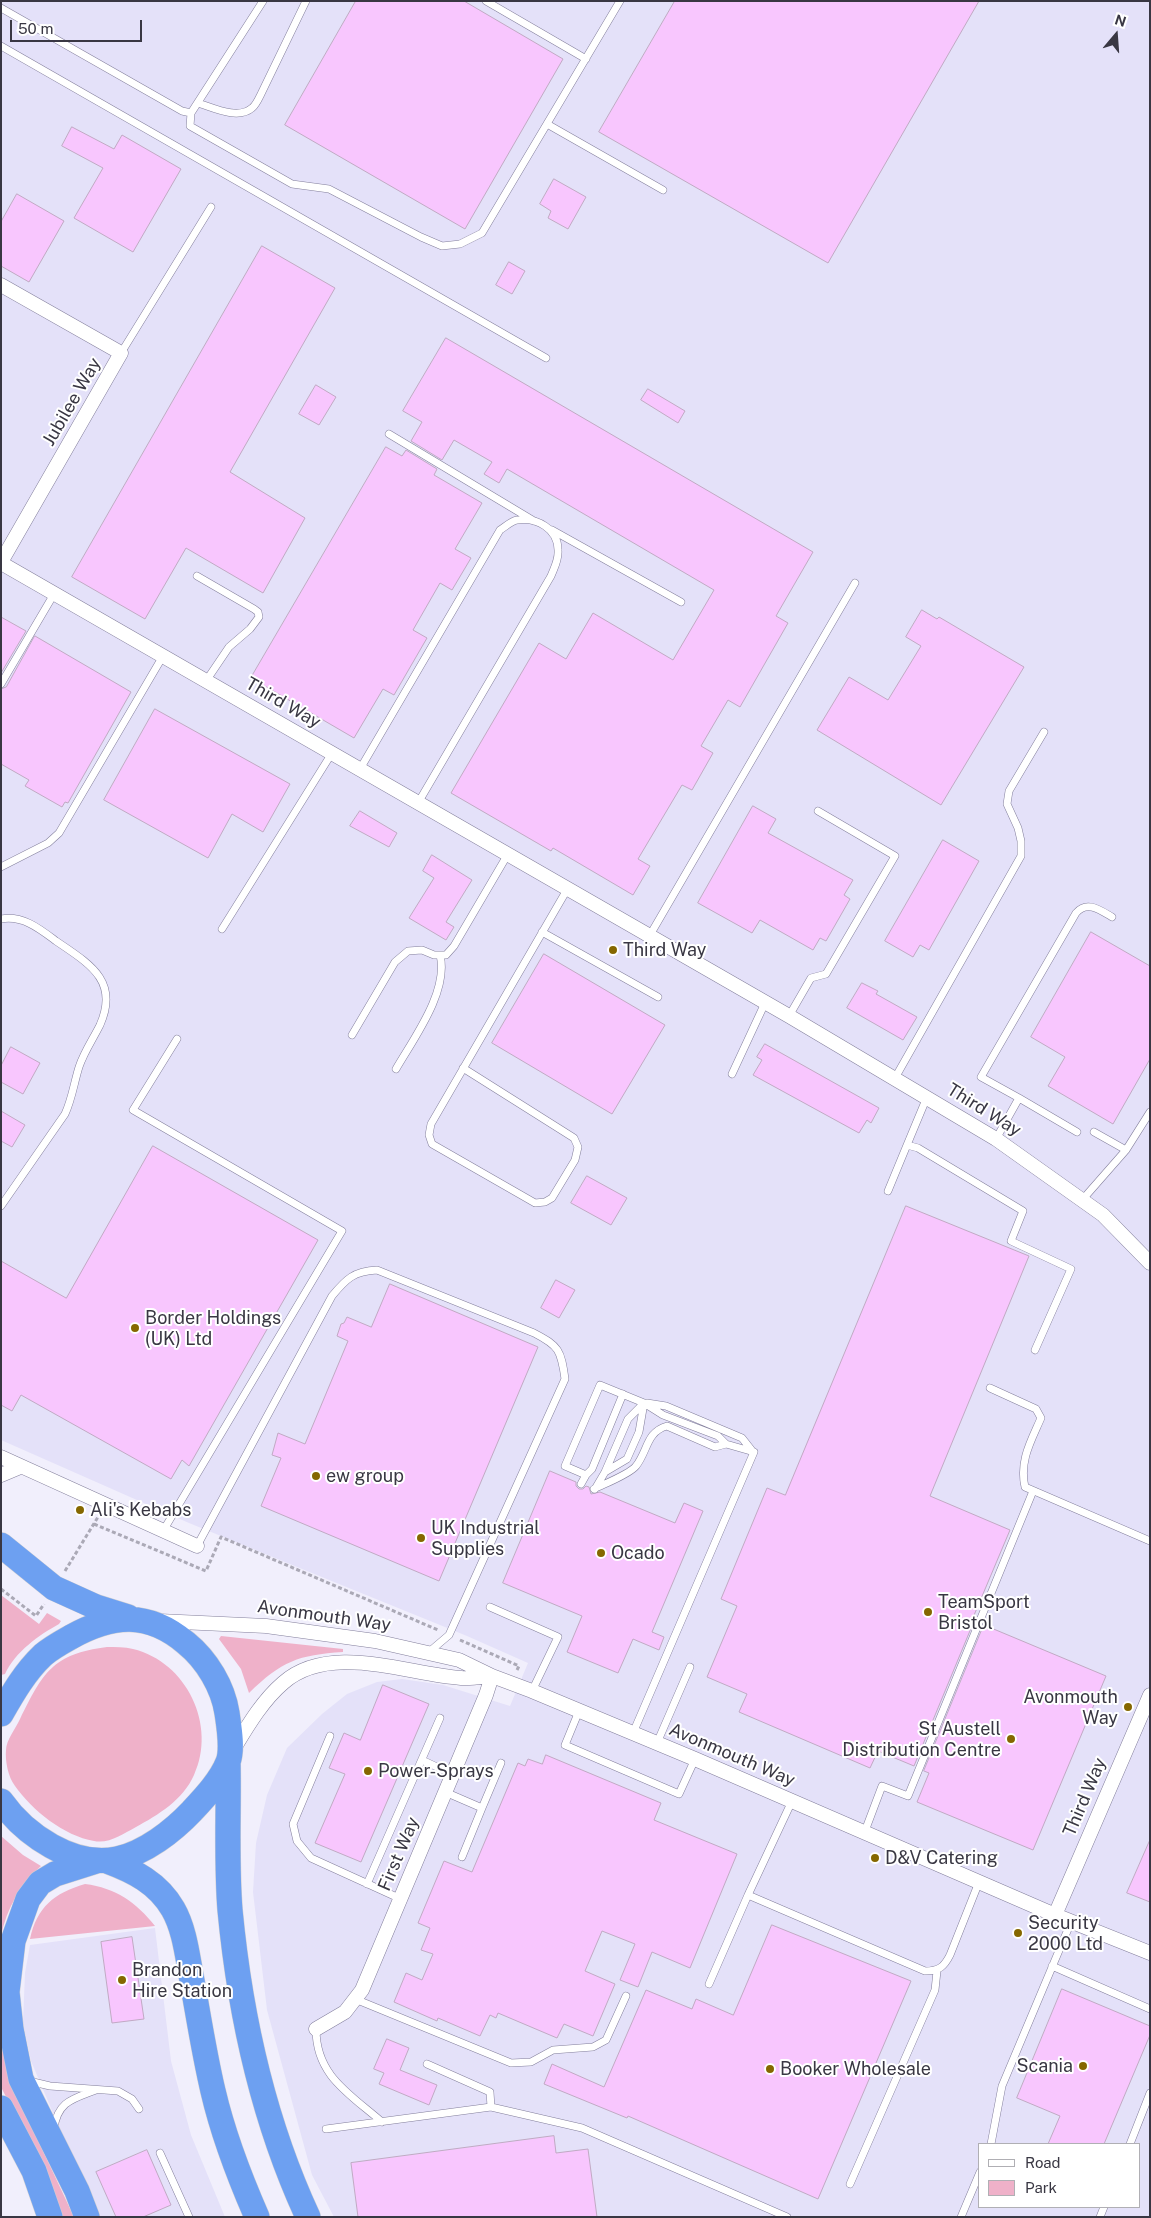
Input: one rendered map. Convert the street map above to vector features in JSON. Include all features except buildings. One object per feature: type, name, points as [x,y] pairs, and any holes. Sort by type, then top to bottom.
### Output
[{"type":"highway","points":[[1,1545],[54,1588],[96,1607],[166,1629],[200,1656],[217,1682],[226,1706],[230,1907],[238,1986],[266,2110],[291,2181],[308,2217]]},
{"type":"highway","points":[[1,1714],[28,1670],[44,1654],[83,1630],[102,1623],[140,1620]]},
{"type":"highway","points":[[87,2217],[21,2079],[6,1992],[13,1941],[20,1918],[28,1899],[40,1883],[54,1874],[138,1852],[178,1826],[202,1801],[228,1759]]},
{"type":"highway","points":[[1,1801],[8,1811],[26,1828],[45,1842],[64,1853],[103,1861],[132,1870],[154,1886],[167,1900],[177,1917],[185,1945],[213,2092],[235,2167],[257,2217]]},
{"type":"highway","points":[[3,2113],[34,2172],[50,2217]]},
{"type":"street","name":"Jubilee Way","points":[[1,285],[121,353],[1,563]]},
{"type":"street","name":"Third Way","points":[[1,563],[650,935],[996,1139],[1083,1199],[1117,1228],[1150,1263]]},
{"type":"street","points":[[1,1458],[197,1546]]},
{"type":"street","points":[[1,1475],[20,1467]]},
{"type":"street","name":"Avonmouth Way","points":[[140,1620],[266,1626],[356,1638],[429,1652],[459,1660],[492,1676],[512,1682],[634,1733],[1071,1922],[1150,1954]]},
{"type":"street","name":"Avonmouth Way","points":[[228,1759],[270,1695],[293,1675],[311,1668],[324,1664],[358,1663],[461,1678],[492,1676]]},
{"type":"street","name":"First Way","points":[[316,2028],[345,2012],[362,1990],[486,1695],[492,1676]]},
{"type":"street","name":"Third Way","points":[[1055,1915],[1150,1695]]},
{"type":"lane","points":[[263,1],[191,113],[190,126],[292,184],[329,189],[442,246],[460,244],[482,233],[620,1]]},
{"type":"lane","points":[[198,103],[239,113],[252,108],[261,94],[306,1]]},
{"type":"lane","points":[[486,1],[586,59]]},
{"type":"lane","points":[[1,8],[182,111],[191,113]]},
{"type":"lane","points":[[1,46],[546,358]]},
{"type":"lane","points":[[548,124],[663,190]]},
{"type":"lane","points":[[121,353],[211,207]]},
{"type":"lane","points":[[389,434],[534,521],[681,602]]},
{"type":"lane","points":[[360,769],[500,530],[516,520],[534,521]]},
{"type":"lane","points":[[418,803],[551,576],[558,551],[556,538],[547,527]]},
{"type":"lane","points":[[197,576],[254,609],[258,612],[259,617],[250,629],[229,647],[206,681]]},
{"type":"lane","points":[[650,935],[855,584]]},
{"type":"lane","points":[[1,684],[54,594]]},
{"type":"lane","points":[[1,867],[48,843],[59,833],[163,656]]},
{"type":"lane","points":[[895,1078],[1021,856],[1021,841],[1018,828],[1007,804],[1009,792],[1044,732]]},
{"type":"lane","points":[[222,929],[332,753]]},
{"type":"lane","points":[[789,1016],[811,978],[826,974],[895,856],[818,811]]},
{"type":"lane","points":[[352,1035],[395,962],[408,951],[422,950],[434,955],[446,955],[454,946],[508,854]]},
{"type":"lane","points":[[463,1068],[574,1138],[578,1147],[575,1160],[552,1198],[545,1202],[535,1203],[432,1144],[429,1135],[431,1124],[463,1068],[568,888]]},
{"type":"lane","points":[[1077,1132],[981,1077],[1076,913],[1082,907],[1089,906],[1112,917]]},
{"type":"lane","points":[[1,919],[20,920],[34,924],[89,964],[99,974],[106,1004],[101,1023],[80,1066],[72,1101],[1,1206]]},
{"type":"lane","points":[[542,932],[658,997]]},
{"type":"lane","points":[[396,1069],[428,1012],[441,981],[443,966],[440,955]]},
{"type":"lane","points":[[732,1074],[765,1003]]},
{"type":"lane","points":[[163,1531],[342,1231],[134,1110],[177,1039]]},
{"type":"lane","points":[[888,1191],[927,1097]]},
{"type":"lane","points":[[996,1139],[1019,1098]]},
{"type":"lane","points":[[1083,1199],[1126,1150],[1150,1112]]},
{"type":"lane","points":[[1094,1132],[1126,1150]]},
{"type":"lane","points":[[907,1145],[918,1148],[1023,1211],[1011,1241],[1071,1268],[1035,1350]]},
{"type":"lane","points":[[197,1546],[332,1296],[346,1280],[364,1270],[377,1270],[534,1333],[552,1342],[562,1357],[565,1379],[449,1635],[429,1652]]},
{"type":"lane","points":[[586,1476],[565,1466],[600,1384],[644,1403],[663,1415],[718,1436],[726,1444],[754,1452]]},
{"type":"lane","points":[[990,1388],[1036,1409],[1041,1418],[1024,1459],[1022,1474],[1025,1487],[1150,1542]]},
{"type":"lane","points":[[581,1484],[592,1469],[623,1394]]},
{"type":"lane","points":[[644,1403],[666,1406],[742,1438],[754,1452]]},
{"type":"lane","points":[[605,1472],[627,1459],[639,1432],[644,1403]]},
{"type":"lane","points":[[644,1403],[628,1419],[605,1472],[594,1490],[636,1467],[652,1434],[659,1428],[667,1426],[715,1447],[726,1444]]},
{"type":"lane","points":[[634,1733],[754,1452]]},
{"type":"lane","points":[[864,1831],[882,1786],[908,1796],[1033,1491]]},
{"type":"lane","points":[[490,1607],[558,1637],[532,1691]]},
{"type":"lane","points":[[657,1743],[690,1667]]},
{"type":"lane","points":[[580,1711],[565,1745],[679,1794],[695,1759]]},
{"type":"lane","points":[[367,1884],[440,1718]]},
{"type":"lane","points":[[330,1736],[293,1824],[297,1841],[311,1858],[401,1899]]},
{"type":"lane","points":[[422,1760],[452,1774]]},
{"type":"lane","points":[[462,1857],[501,1763]]},
{"type":"lane","points":[[445,1792],[482,1808]]},
{"type":"lane","points":[[709,1984],[792,1801]]},
{"type":"lane","points":[[748,1895],[926,1971],[937,1971],[944,1966],[950,1955],[979,1882]]},
{"type":"lane","points":[[991,2143],[1002,2086],[1071,1922]]},
{"type":"lane","points":[[1052,1966],[1150,2009]]},
{"type":"lane","points":[[850,2184],[935,1990],[937,1971]]},
{"type":"lane","points":[[355,1999],[511,2064],[531,2062],[553,2050],[593,2047],[606,2040],[626,1996]]},
{"type":"lane","points":[[316,2028],[316,2045],[328,2074],[382,2122]]},
{"type":"lane","points":[[427,2064],[490,2092],[491,2107]]},
{"type":"lane","points":[[21,2079],[50,2086],[118,2091],[132,2099],[139,2109]]},
{"type":"lane","points":[[52,2142],[58,2110],[73,2098],[99,2090]]},
{"type":"lane","points":[[1130,2143],[1150,2093]]},
{"type":"lane","points":[[326,2129],[491,2107],[582,2128],[787,2217]]},
{"type":"lane","points":[[160,2153],[189,2217]]},
{"type":"lane","points":[[961,2217],[978,2177]]},
{"type":"path","points":[[94,1524],[206,1570],[221,1537],[519,1666],[512,1682]]},
{"type":"shaded area","points":[[1,1],[1150,1],[1150,2217],[334,2217],[312,2175],[267,2010],[253,1892],[256,1843],[267,1795],[287,1748],[322,1714],[347,1694],[377,1682],[402,1679],[443,1685],[510,1706],[528,1663],[467,1636],[189,1523],[1,1440]]},
{"type":"shaded area","points":[[155,1928],[171,2061],[191,2135],[225,2217],[97,2217],[31,2061],[23,2023],[25,1973],[30,1945]]},
{"type":"green space","points":[[1,1595],[39,1624],[47,1613],[61,1621],[21,1651],[5,1674],[1,1675]]},
{"type":"green space","points":[[221,1636],[343,1649],[343,1652],[314,1655],[292,1662],[271,1674],[249,1693],[241,1669],[219,1639]]},
{"type":"green space","points":[[107,1647],[133,1649],[152,1656],[169,1667],[182,1682],[192,1698],[199,1717],[202,1736],[200,1756],[194,1775],[177,1799],[161,1812],[126,1833],[100,1842],[71,1834],[50,1821],[30,1804],[10,1778],[6,1746],[36,1689],[52,1668],[73,1655]]},
{"type":"green space","points":[[1,1836],[23,1855],[41,1866],[15,1898],[1,1936]]},
{"type":"green space","points":[[85,1884],[106,1889],[133,1903],[155,1926],[30,1939],[37,1918],[49,1903],[64,1892]]},
{"type":"green space","points":[[1,2038],[14,2089],[74,2217],[61,2217],[29,2142],[1,2087]]},
{"type":"place","name":"Third Way","points":[[613,950]]},
{"type":"place","name":"Border Holdings (UK) Ltd","points":[[135,1328]]},
{"type":"place","name":"ew group","points":[[316,1476]]},
{"type":"place","name":"Ali's Kebabs","points":[[80,1510]]},
{"type":"place","name":"UK Industrial Supplies","points":[[421,1538]]},
{"type":"place","name":"Ocado","points":[[601,1553]]},
{"type":"place","name":"TeamSport Bristol","points":[[928,1612]]},
{"type":"place","name":"Avonmouth Way","points":[[1128,1707]]},
{"type":"place","name":"St Austell Distribution Centre","points":[[1011,1739]]},
{"type":"place","name":"Power-Sprays","points":[[368,1771]]},
{"type":"place","name":"D&V Catering","points":[[875,1858]]},
{"type":"place","name":"Security 2000 Ltd","points":[[1018,1933]]},
{"type":"place","name":"Brandon Hire Station","points":[[122,1980]]},
{"type":"place","name":"Scania","points":[[1083,2066]]},
{"type":"place","name":"Booker Wholesale","points":[[770,2069]]}]
